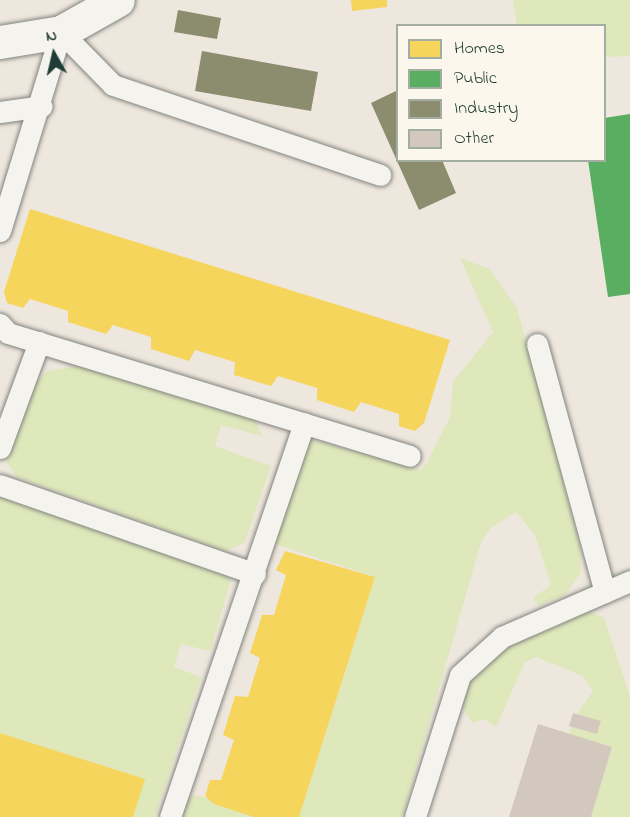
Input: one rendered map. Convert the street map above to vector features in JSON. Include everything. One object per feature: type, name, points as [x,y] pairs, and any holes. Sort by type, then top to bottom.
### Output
[{"type":"street","points":[[0,42],[61,32],[118,0]]},
{"type":"lane","points":[[0,231],[42,106],[61,32]]},
{"type":"lane","points":[[61,32],[113,85],[380,175]]},
{"type":"lane","points":[[0,112],[42,106]]},
{"type":"lane","points":[[0,324],[8,333],[410,456]]},
{"type":"lane","points":[[0,448],[39,342]]},
{"type":"lane","points":[[537,344],[604,592]]},
{"type":"lane","points":[[170,817],[255,574],[304,423]]},
{"type":"lane","points":[[0,485],[255,574]]},
{"type":"lane","points":[[415,817],[460,675],[502,636],[630,581]]},
{"type":"green space","points":[[513,0],[630,0],[630,56],[606,57],[606,24],[517,24]]},
{"type":"green space","points":[[460,258],[490,269],[517,308],[580,546],[581,572],[566,594],[538,606],[533,598],[551,585],[535,535],[516,512],[491,528],[481,542],[402,817],[299,817],[375,577],[272,543],[309,439],[421,470],[426,464],[450,417],[453,382],[493,332]]},
{"type":"green space","points":[[78,366],[256,420],[262,436],[221,425],[215,446],[271,466],[245,542],[226,551],[17,477],[6,461],[34,385],[47,371]]},
{"type":"green space","points":[[0,497],[213,565],[231,580],[210,651],[181,644],[174,667],[201,677],[155,817],[133,817],[144,779],[0,733]]},
{"type":"green space","points":[[592,612],[604,618],[630,696],[630,817],[591,817],[612,747],[569,734],[572,726],[597,734],[601,722],[577,714],[593,691],[583,676],[536,657],[525,662],[496,727],[484,719],[472,723],[462,706],[472,678],[506,647],[567,615]]},
{"type":"green space","points":[[191,796],[200,796],[254,817],[180,817]]},
{"type":"building: Homes","points":[[351,0],[387,0],[387,7],[352,11]]},
{"type":"building: Homes","points":[[30,209],[450,340],[424,423],[415,431],[399,426],[399,414],[361,402],[354,412],[317,400],[317,388],[278,376],[271,386],[234,375],[235,362],[195,350],[189,361],[151,349],[151,337],[113,325],[106,334],[68,322],[68,311],[30,299],[23,308],[7,303],[4,292]]},
{"type":"building: Homes","points":[[285,551],[375,577],[299,817],[254,817],[214,804],[205,796],[210,780],[221,780],[234,740],[223,735],[235,696],[248,697],[260,658],[250,653],[262,615],[274,615],[286,575],[276,570]]},
{"type":"building: Homes","points":[[0,733],[145,779],[133,817],[0,817]]},
{"type":"building: Public","points":[[630,114],[630,294],[608,297],[588,162],[606,162],[606,118]]},
{"type":"building: Industry","points":[[178,10],[221,18],[217,39],[174,32]]},
{"type":"building: Industry","points":[[202,51],[318,72],[311,111],[195,91]]},
{"type":"building: Industry","points":[[396,91],[396,159],[371,103]]},
{"type":"building: Industry","points":[[397,162],[443,162],[456,193],[419,210]]},
{"type":"building: Other","points":[[573,713],[601,721],[597,734],[569,726]]},
{"type":"building: Other","points":[[538,724],[612,747],[591,817],[509,817]]}]
